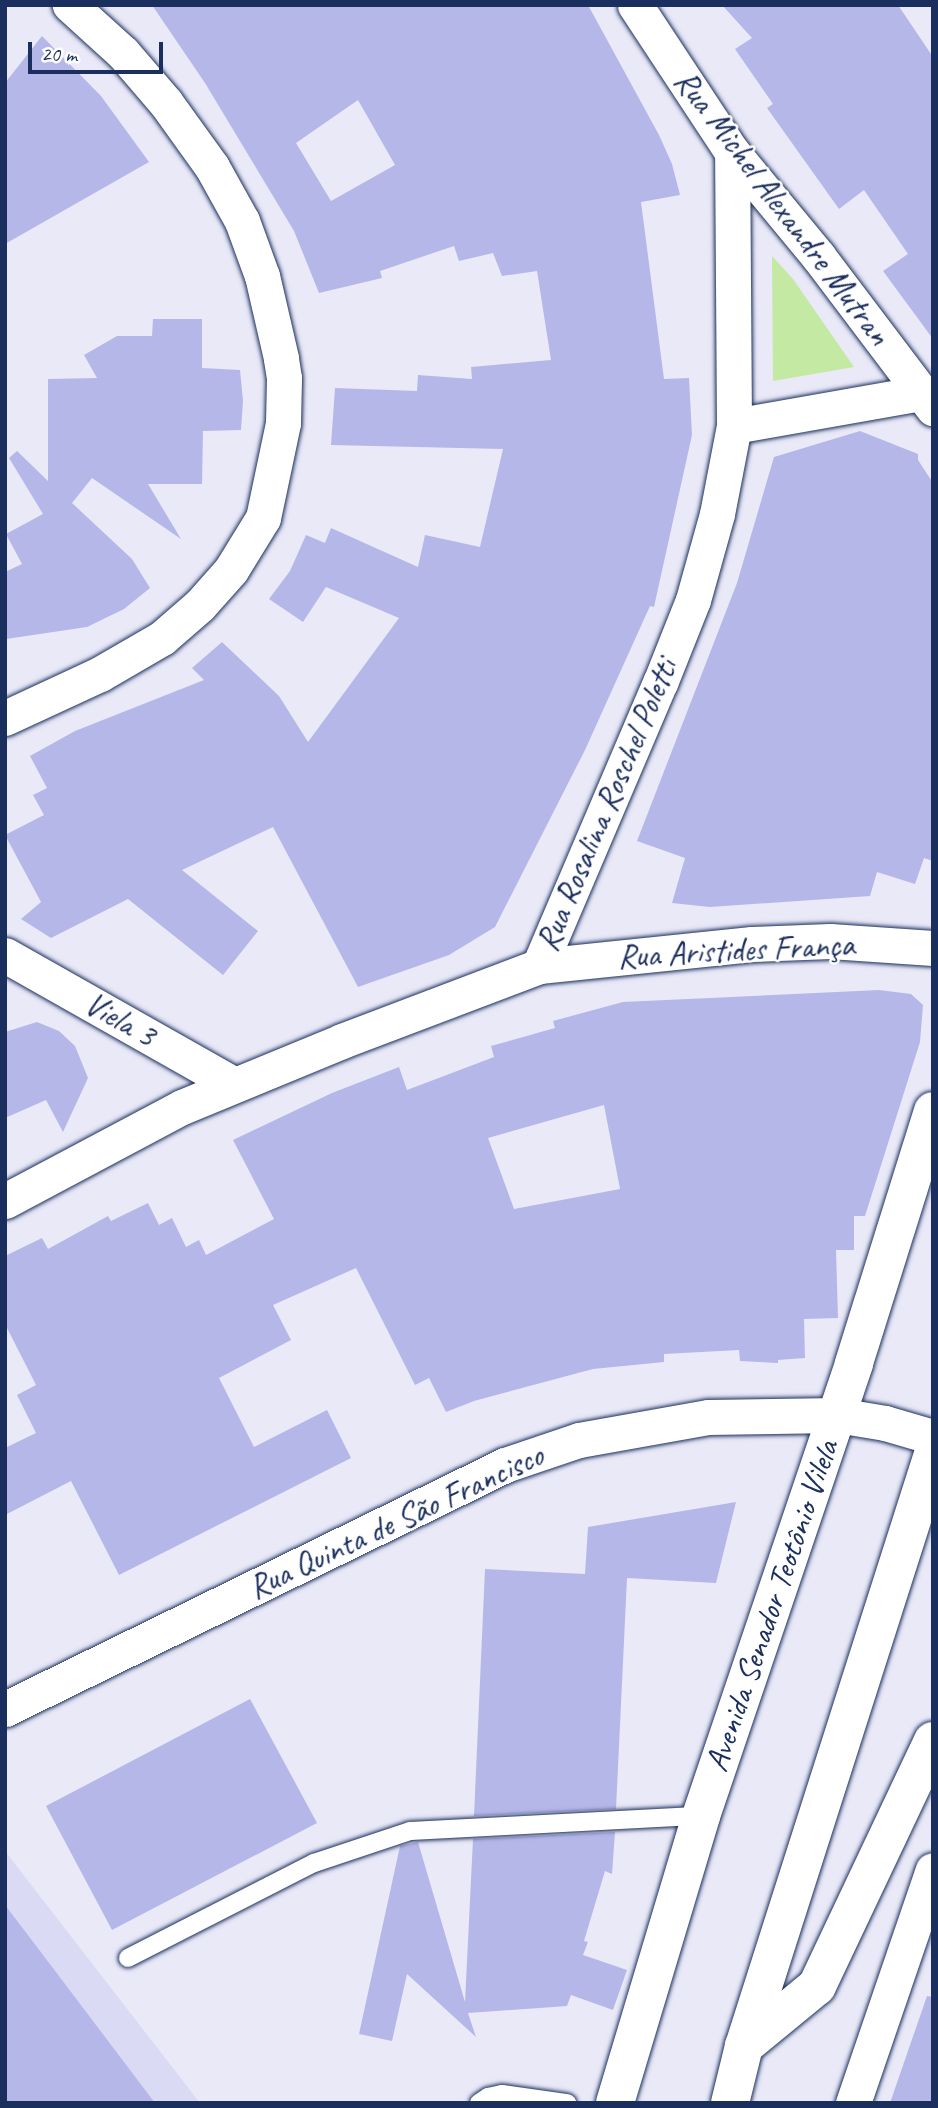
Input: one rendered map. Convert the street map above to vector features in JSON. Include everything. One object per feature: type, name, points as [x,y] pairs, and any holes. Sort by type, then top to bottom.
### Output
[{"type":"main road","name":"Avenida Senador Teotônio Vilela","points":[[615,2103],[701,1816],[836,1415],[933,1111]]},
{"type":"main road","points":[[730,2103],[744,2046],[933,1454]]},
{"type":"main road","points":[[744,2046],[817,1986],[933,1741]]},
{"type":"street","points":[[5,718],[100,674],[162,638],[200,605],[231,570],[263,517],[283,423],[284,378],[281,358],[262,276],[242,221],[212,167],[166,103],[123,53],[70,5]]},
{"type":"street","name":"Rua Michel Alexandre Mutran","points":[[635,5],[732,152],[818,257],[927,401]]},
{"type":"street","name":"Rua Rosalina Roschel Poletti","points":[[5,1201],[182,1108],[539,966],[693,600],[717,514],[734,426],[732,152]]},
{"type":"street","points":[[734,426],[927,401]]},
{"type":"street","name":"Rua Aristides França","points":[[539,966],[752,944],[830,941],[933,948]]},
{"type":"street","name":"Viela 3","points":[[5,955],[235,1085]]},
{"type":"street","name":"Rua Quinta de São Francisco","points":[[5,1709],[505,1465],[579,1440],[708,1417],[836,1415],[885,1423],[933,1437]]},
{"type":"street","points":[[853,2103],[933,1870]]},
{"type":"lane","points":[[128,1958],[314,1863],[410,1832],[701,1816]]},
{"type":"lane","points":[[479,2103],[488,2097],[502,2094],[568,2103]]},
{"type":"shaded area","points":[[5,1851],[200,2103],[5,2103]]},
{"type":"green space","points":[[772,256],[793,279],[854,367],[773,381]]},
{"type":"building","points":[[152,5],[588,5],[659,135],[672,164],[680,195],[641,202],[664,379],[689,378],[692,435],[654,607],[650,606],[585,750],[495,927],[449,955],[358,987],[273,827],[182,870],[258,931],[223,975],[128,899],[51,938],[21,919],[41,902],[5,835],[44,815],[33,795],[47,788],[30,756],[75,731],[204,680],[192,668],[222,642],[279,696],[308,742],[399,618],[326,587],[303,622],[269,599],[290,571],[306,535],[325,543],[331,528],[418,567],[425,535],[480,547],[503,449],[331,445],[335,388],[417,391],[418,375],[472,379],[471,367],[551,360],[537,271],[502,276],[493,253],[459,261],[454,246],[380,271],[382,278],[319,293],[294,231],[205,83]],"holes":[[[358,100],[395,165],[331,201],[296,143]]]},
{"type":"building","points":[[722,5],[898,5],[933,57],[933,339],[883,271],[908,254],[864,190],[839,209],[767,108],[773,104],[735,49],[752,38]]},
{"type":"building","points":[[42,36],[101,96],[149,162],[5,244],[5,83]]},
{"type":"building","points":[[153,319],[202,319],[202,368],[240,370],[243,401],[241,430],[203,431],[202,484],[148,484],[181,539],[92,478],[72,503],[132,559],[150,588],[124,609],[87,627],[6,639],[5,572],[22,564],[6,534],[43,514],[9,458],[17,451],[48,481],[48,379],[97,378],[84,355],[117,336],[152,336]]},
{"type":"building","points":[[860,431],[918,454],[918,460],[933,483],[933,861],[924,858],[915,884],[877,872],[870,896],[710,907],[672,903],[685,858],[637,841],[737,583],[774,457]]},
{"type":"building","points":[[879,990],[911,994],[923,1005],[920,1042],[865,1216],[854,1216],[854,1250],[836,1250],[838,1318],[804,1319],[805,1358],[778,1360],[778,1363],[740,1361],[739,1350],[664,1354],[664,1362],[593,1369],[474,1401],[446,1412],[429,1378],[415,1385],[356,1268],[273,1305],[291,1340],[219,1378],[254,1447],[327,1410],[351,1458],[119,1575],[71,1481],[5,1515],[5,1448],[36,1433],[17,1395],[36,1385],[5,1324],[5,1256],[42,1238],[48,1249],[108,1216],[111,1221],[148,1203],[159,1225],[172,1218],[186,1247],[199,1240],[206,1255],[274,1219],[233,1140],[332,1093],[399,1067],[407,1090],[494,1057],[491,1046],[555,1028],[553,1021],[623,1002]],"holes":[[[604,1105],[620,1189],[514,1209],[488,1138]]]},
{"type":"building","points":[[37,1022],[59,1031],[75,1046],[88,1078],[63,1132],[46,1100],[5,1118],[5,1032]]},
{"type":"building","points":[[736,1502],[716,1583],[627,1578],[616,1809],[474,1816],[485,1569],[585,1574],[588,1527]]},
{"type":"building","points":[[250,1699],[317,1823],[112,1930],[46,1806]]},
{"type":"building","points":[[615,1832],[612,1874],[605,1871],[584,1941],[588,1942],[583,1955],[627,1970],[613,2010],[571,1995],[567,2006],[468,2013],[476,2037],[407,1974],[392,2041],[359,2034],[400,1846],[418,1842],[465,2002],[473,1839]]},
{"type":"building","points":[[5,1905],[37,1947],[155,2103],[5,2103]]},
{"type":"building","points":[[927,1996],[933,1997],[933,2103],[890,2103]]}]
